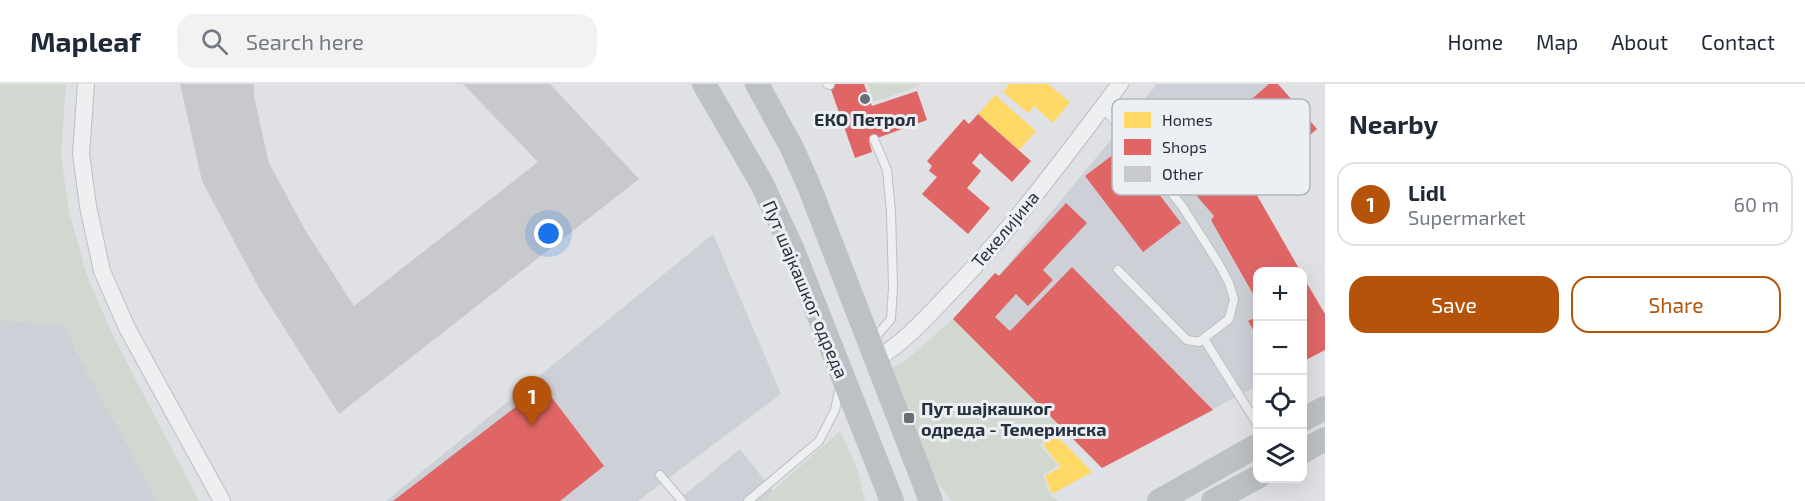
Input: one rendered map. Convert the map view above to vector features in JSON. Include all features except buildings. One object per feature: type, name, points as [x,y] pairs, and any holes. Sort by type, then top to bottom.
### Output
[{"type":"main road","name":"Пут шајкашког одреда","points":[[704,84],[762,184],[792,248],[889,496]]},
{"type":"main road","name":"Пут шајкашког одреда","points":[[757,84],[792,148],[809,186],[932,501]]},
{"type":"main road","points":[[1307,417],[1325,408]]},
{"type":"main road","points":[[1307,449],[1325,439]]},
{"type":"main road","points":[[1159,501],[1253,447]]},
{"type":"main road","points":[[921,475],[940,501]]},
{"type":"main road","points":[[1213,501],[1253,479]]},
{"type":"street","points":[[86,84],[81,154],[88,206],[102,271],[127,328],[222,501]]},
{"type":"street","name":"Текелијина","points":[[873,351],[894,349],[958,285],[1005,230],[1120,84]]},
{"type":"lane","points":[[1103,106],[1112,117]]},
{"type":"lane","points":[[873,351],[891,319],[893,287],[893,243],[887,170],[874,139]]},
{"type":"lane","points":[[1118,270],[1187,340],[1194,343],[1204,339],[1230,319],[1234,299],[1229,283],[1173,195]]},
{"type":"lane","points":[[1204,339],[1253,419]]},
{"type":"lane","points":[[748,501],[819,441],[835,410],[843,374]]},
{"type":"lane","points":[[660,475],[682,501]]},
{"type":"shaded area","points":[[0,84],[66,84],[61,154],[69,212],[87,276],[113,336],[199,501],[158,501],[75,349],[67,326],[0,320]]},
{"type":"shaded area","points":[[868,84],[920,84],[874,102]]},
{"type":"shaded area","points":[[1157,84],[1278,84],[1291,99],[1145,99]]},
{"type":"shaded area","points":[[1310,121],[1317,129],[1310,135]]},
{"type":"shaded area","points":[[1112,138],[1112,195],[1239,195],[1211,219],[1253,296],[1253,319],[1248,322],[1253,331],[1253,388],[1102,468],[953,319],[995,273],[999,275]]},
{"type":"shaded area","points":[[713,234],[781,394],[638,501],[386,501]]},
{"type":"shaded area","points":[[953,319],[1060,427],[1040,445],[1058,466],[1043,475],[1051,496],[1059,501],[952,501],[932,476],[885,372],[905,361]]},
{"type":"shaded area","points":[[0,320],[67,325],[75,349],[158,501],[0,501]]},
{"type":"shaded area","points":[[840,431],[857,468],[865,501],[761,501]]},
{"type":"shaded area","points":[[740,449],[781,501],[677,501]]},
{"type":"place","name":"ЕКО Петрол","points":[[865,99]]},
{"type":"place","name":"Пут шајкашког одреда - Темеринска","points":[[909,418]]},
{"type":"place","name":"Lidl","points":[[532,426]]}]
